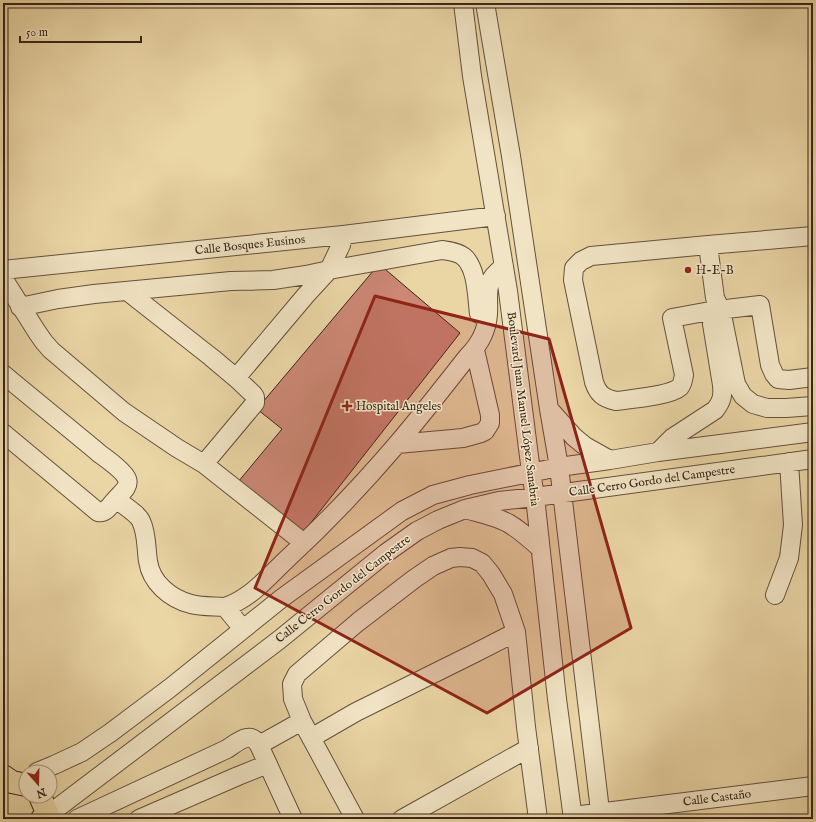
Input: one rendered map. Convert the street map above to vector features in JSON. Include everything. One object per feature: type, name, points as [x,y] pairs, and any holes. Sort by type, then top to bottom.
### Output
[{"type":"street","name":"Boulevard Juan Manuel López Sanabria","points":[[463,3],[472,76],[508,291],[535,497],[557,698],[573,817]]},
{"type":"street","name":"Boulevard Juan Manuel López Sanabria","points":[[485,3],[511,156],[559,466],[600,816]]},
{"type":"street","name":"Calle Bosques Eusinos","points":[[3,270],[343,235],[496,216]]},
{"type":"street","points":[[236,378],[329,270],[341,245],[343,235]]},
{"type":"street","points":[[813,236],[591,256],[581,261],[574,268],[573,280],[594,382],[597,391],[608,399],[616,401],[665,393],[675,390],[680,386],[684,375],[672,318],[716,306],[760,305],[770,365],[774,374],[778,379],[789,380],[813,377]]},
{"type":"street","points":[[658,452],[672,438],[715,410],[720,403],[722,395],[716,306],[708,245]]},
{"type":"street","points":[[20,307],[58,299],[126,291],[231,281],[272,280],[442,250],[453,252],[463,256],[470,264],[474,276],[478,344],[490,415],[490,423],[485,431],[463,438],[398,444]]},
{"type":"street","points":[[116,499],[142,522],[146,538],[148,563],[155,580],[162,588],[175,598],[190,604],[225,607],[240,600],[251,592],[304,543],[356,490],[398,444],[464,362],[478,344],[486,324],[488,314],[488,295],[491,280],[504,266]]},
{"type":"street","points":[[3,278],[20,307],[40,337],[51,350],[124,412],[177,448],[204,464],[304,543]]},
{"type":"street","points":[[126,291],[206,353],[236,378],[255,397],[255,403],[204,464]]},
{"type":"street","points":[[716,306],[736,384],[743,396],[753,404],[767,408],[813,406]]},
{"type":"street","points":[[3,374],[119,469],[125,476],[128,483],[127,487],[104,512],[100,513],[3,433]]},
{"type":"street","points":[[549,409],[574,437],[585,446],[610,460]]},
{"type":"street","points":[[56,764],[82,752],[170,688],[282,598],[402,511],[433,495],[470,485],[559,466],[813,432]]},
{"type":"street","name":"Calle Cerro Gordo del Campestre","points":[[45,812],[280,640],[386,553],[417,531],[438,520],[465,509],[499,501],[813,459]]},
{"type":"street","points":[[775,595],[789,558],[793,525],[789,462]]},
{"type":"street","points":[[465,509],[507,523],[525,534],[540,548]]},
{"type":"street","points":[[355,819],[302,721],[293,699],[292,684],[297,674],[358,622],[414,579],[433,566],[451,558],[460,557],[472,558],[482,563],[491,574],[503,594],[516,632],[538,819]]},
{"type":"street","points":[[225,607],[243,629]]},
{"type":"street","points":[[311,738],[356,712],[516,632]]},
{"type":"street","points":[[259,745],[302,721]]},
{"type":"street","points":[[77,819],[250,737],[254,738],[259,745],[293,819]]},
{"type":"street","points":[[406,818],[529,748]]},
{"type":"street","points":[[139,819],[268,764]]},
{"type":"street","name":"Calle Castaño","points":[[573,817],[600,816],[813,786]]},
{"type":"highlighted area","points":[[375,296],[549,339],[631,628],[487,713],[255,588]]},
{"type":"building","points":[[379,264],[460,333],[302,534],[238,482],[282,429],[257,409]]},
{"type":"place","name":"H-E-B","points":[[688,270]]},
{"type":"place","name":"Hospital Angeles","points":[[347,406]]}]
